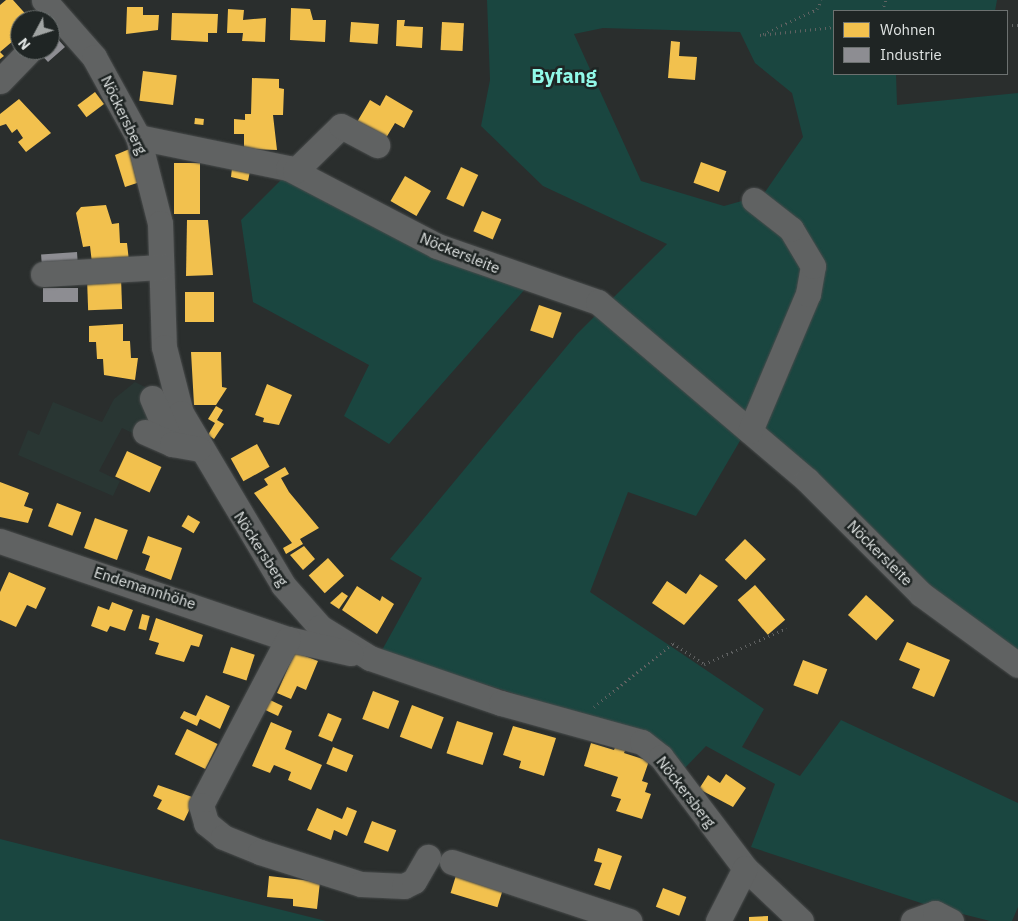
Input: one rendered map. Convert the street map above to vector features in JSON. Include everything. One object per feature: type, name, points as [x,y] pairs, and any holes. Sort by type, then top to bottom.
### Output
[{"type":"street","name":"Nöckersberg","points":[[60,30],[104,73],[138,137],[157,202],[170,379],[199,449],[283,585],[320,627],[370,658],[574,724],[624,734],[661,757],[745,868],[800,921]]},
{"type":"street","points":[[0,81],[20,60]]},
{"type":"street","points":[[295,171],[341,126],[377,145]]},
{"type":"street","name":"Nöckersleite","points":[[138,137],[295,171],[437,246],[598,302],[807,480],[920,594],[1018,665]]},
{"type":"street","points":[[750,431],[808,294],[813,266],[796,235],[754,200]]},
{"type":"street","points":[[43,274],[162,267]]},
{"type":"street","points":[[152,398],[172,444]]},
{"type":"street","points":[[145,432],[172,444],[199,449]]},
{"type":"street","name":"Endemannhöhe","points":[[0,541],[288,639],[370,658]]},
{"type":"street","points":[[288,639],[200,805],[206,824],[223,837],[361,884],[404,886],[414,881],[428,857]]},
{"type":"street","points":[[452,862],[629,921]]},
{"type":"street","points":[[718,921],[745,868]]},
{"type":"street","points":[[913,921],[935,913],[951,921]]},
{"type":"path","points":[[821,0],[817,9],[760,35],[833,27]]},
{"type":"path","points":[[574,724],[673,643],[704,664],[787,628]]},
{"type":"shaded area","points":[[135,382],[155,392],[145,439],[122,428],[99,471],[120,481],[113,496],[18,455],[28,430],[39,435],[53,402],[102,422],[114,399]]},
{"type":"green space","points":[[487,0],[997,0],[995,10],[833,10],[833,75],[896,75],[897,105],[1018,93],[1018,660],[744,434],[696,516],[628,492],[590,592],[764,709],[742,747],[800,776],[841,720],[1018,803],[1018,907],[1012,921],[990,921],[927,905],[751,847],[775,784],[706,746],[683,770],[586,716],[381,652],[422,578],[390,559],[577,334],[667,244],[543,186],[481,126],[490,80]],"holes":[[[603,28],[740,32],[755,63],[792,93],[803,137],[763,195],[724,206],[641,181],[574,34]]]},
{"type":"green space","points":[[287,174],[526,288],[389,444],[344,416],[369,365],[253,302],[241,220]]},
{"type":"green space","points":[[0,839],[326,921],[0,921]]},
{"type":"building: Wohnen","points":[[6,0],[13,0],[22,10],[10,10],[10,44],[0,52],[0,5]]},
{"type":"building: Wohnen","points":[[127,7],[143,7],[143,15],[159,15],[158,30],[126,34]]},
{"type":"building: Wohnen","points":[[291,8],[310,9],[313,20],[326,20],[325,42],[290,40]]},
{"type":"building: Wohnen","points":[[228,9],[244,10],[243,20],[266,18],[265,42],[242,41],[243,33],[227,33]]},
{"type":"building: Wohnen","points":[[172,13],[218,14],[217,33],[208,33],[208,42],[171,40]]},
{"type":"building: Wohnen","points":[[397,20],[405,20],[404,26],[423,27],[422,48],[396,46]]},
{"type":"building: Wohnen","points":[[351,22],[379,24],[378,44],[350,42]]},
{"type":"building: Wohnen","points":[[442,22],[464,23],[463,51],[441,50]]},
{"type":"building: Wohnen","points":[[671,41],[680,42],[679,56],[697,57],[695,80],[668,78]]},
{"type":"building: Wohnen","points":[[143,71],[177,75],[173,105],[139,101]]},
{"type":"building: Wohnen","points":[[252,78],[279,79],[279,88],[284,89],[283,115],[273,115],[277,150],[244,149],[244,134],[234,134],[234,119],[245,120],[245,114],[251,114]]},
{"type":"building: Wohnen","points":[[95,92],[104,104],[86,117],[77,105]]},
{"type":"building: Wohnen","points":[[386,95],[413,111],[404,128],[395,123],[386,138],[357,122],[370,100],[380,106]]},
{"type":"building: Wohnen","points":[[19,99],[51,133],[26,152],[18,142],[23,138],[17,129],[12,133],[6,124],[0,126],[0,114]]},
{"type":"building: Wohnen","points":[[195,118],[204,119],[203,125],[194,124]]},
{"type":"building: Wohnen","points":[[132,148],[140,182],[125,187],[115,155]]},
{"type":"building: Wohnen","points":[[701,162],[726,171],[719,192],[693,183]]},
{"type":"building: Wohnen","points":[[174,163],[200,163],[200,214],[174,214]]},
{"type":"building: Wohnen","points":[[461,167],[478,175],[463,207],[446,199]]},
{"type":"building: Wohnen","points":[[232,168],[250,171],[248,181],[231,177]]},
{"type":"building: Wohnen","points":[[405,176],[431,191],[416,216],[390,201]]},
{"type":"building: Wohnen","points":[[106,205],[112,224],[119,223],[120,243],[127,243],[129,261],[92,263],[90,246],[83,247],[76,213],[81,207]]},
{"type":"building: Wohnen","points":[[482,211],[501,219],[493,239],[473,231]]},
{"type":"building: Wohnen","points":[[187,220],[208,220],[213,275],[186,276]]},
{"type":"building: Wohnen","points":[[121,277],[122,309],[88,310],[87,278]]},
{"type":"building: Wohnen","points":[[185,292],[214,292],[214,322],[185,322]]},
{"type":"building: Wohnen","points":[[539,305],[562,313],[553,338],[530,331]]},
{"type":"building: Wohnen","points":[[123,324],[123,341],[130,341],[131,358],[138,358],[135,380],[104,375],[103,359],[97,359],[96,342],[89,342],[89,326]]},
{"type":"building: Wohnen","points":[[191,352],[221,352],[222,387],[227,388],[216,405],[194,405]]},
{"type":"building: Wohnen","points":[[267,384],[292,395],[279,425],[263,422],[264,418],[255,415]]},
{"type":"building: Wohnen","points":[[216,406],[223,410],[217,420],[224,424],[214,439],[208,435],[215,423],[208,419]]},
{"type":"building: Wohnen","points":[[257,444],[270,467],[243,481],[231,459]]},
{"type":"building: Wohnen","points":[[127,451],[161,467],[150,492],[115,476]]},
{"type":"building: Wohnen","points":[[285,467],[289,474],[281,478],[289,492],[319,528],[300,539],[303,544],[286,554],[283,548],[292,543],[254,493],[268,485],[264,479]]},
{"type":"building: Wohnen","points":[[0,482],[29,493],[24,506],[33,509],[28,523],[0,517]]},
{"type":"building: Wohnen","points":[[57,503],[81,512],[72,536],[48,526]]},
{"type":"building: Wohnen","points":[[188,515],[200,522],[194,533],[182,526]]},
{"type":"building: Wohnen","points":[[95,518],[128,530],[117,560],[84,548]]},
{"type":"building: Wohnen","points":[[148,536],[182,548],[171,580],[145,570],[150,556],[142,553]]},
{"type":"building: Wohnen","points":[[745,539],[766,559],[746,580],[725,560]]},
{"type":"building: Wohnen","points":[[304,546],[315,559],[303,570],[290,555]]},
{"type":"building: Wohnen","points":[[328,558],[344,576],[325,593],[309,575]]},
{"type":"building: Wohnen","points":[[9,572],[46,588],[36,609],[27,605],[16,627],[0,620],[0,592]]},
{"type":"building: Wohnen","points":[[700,574],[718,586],[684,625],[652,603],[667,581],[686,594]]},
{"type":"building: Wohnen","points":[[755,585],[785,620],[768,635],[738,600]]},
{"type":"building: Wohnen","points":[[357,586],[380,601],[382,596],[394,604],[377,634],[342,610]]},
{"type":"building: Wohnen","points":[[342,592],[348,596],[339,609],[330,603]]},
{"type":"building: Wohnen","points":[[866,595],[894,620],[876,640],[848,615]]},
{"type":"building: Wohnen","points":[[112,602],[133,610],[125,631],[110,626],[107,632],[91,626],[98,606],[109,610]]},
{"type":"building: Wohnen","points":[[142,614],[150,616],[146,630],[138,629]]},
{"type":"building: Wohnen","points":[[156,618],[203,635],[199,647],[191,645],[184,662],[155,654],[159,643],[149,640]]},
{"type":"building: Wohnen","points":[[907,642],[950,660],[934,697],[912,688],[920,669],[899,660]]},
{"type":"building: Wohnen","points":[[231,647],[255,655],[246,680],[223,673]]},
{"type":"building: Wohnen","points":[[295,652],[318,661],[306,690],[297,686],[291,699],[277,693]]},
{"type":"building: Wohnen","points":[[803,660],[827,669],[818,695],[793,685]]},
{"type":"building: Wohnen","points":[[373,691],[399,701],[388,729],[362,719]]},
{"type":"building: Wohnen","points":[[206,695],[230,706],[220,729],[200,719],[197,726],[180,718],[184,711],[196,716]]},
{"type":"building: Wohnen","points":[[270,700],[283,706],[278,716],[265,710]]},
{"type":"building: Wohnen","points":[[412,705],[444,717],[432,749],[400,737]]},
{"type":"building: Wohnen","points":[[328,713],[342,719],[332,742],[318,736]]},
{"type":"building: Wohnen","points":[[457,721],[493,733],[483,765],[446,753]]},
{"type":"building: Wohnen","points":[[271,722],[292,731],[285,749],[322,765],[311,790],[288,780],[291,772],[274,765],[270,773],[252,766]]},
{"type":"building: Wohnen","points":[[513,726],[556,738],[544,776],[519,768],[521,761],[503,755]]},
{"type":"building: Wohnen","points":[[187,729],[218,744],[205,769],[175,754]]},
{"type":"building: Wohnen","points":[[591,743],[614,750],[617,743],[627,746],[624,753],[649,761],[642,781],[648,783],[645,792],[651,794],[642,819],[616,811],[621,799],[611,796],[618,777],[584,766]]},
{"type":"building: Wohnen","points":[[333,747],[353,755],[347,772],[326,764]]},
{"type":"building: Wohnen","points":[[726,774],[746,788],[733,807],[699,789],[708,775],[720,783]]},
{"type":"building: Wohnen","points":[[158,785],[195,798],[184,821],[157,809],[162,800],[153,796]]},
{"type":"building: Wohnen","points":[[347,807],[357,811],[347,836],[334,830],[331,840],[307,830],[317,808],[342,819]]},
{"type":"building: Wohnen","points":[[372,821],[396,830],[388,852],[364,842]]},
{"type":"building: Wohnen","points":[[598,848],[622,856],[610,890],[594,885],[602,863],[594,861]]},
{"type":"building: Wohnen","points":[[457,872],[504,886],[497,907],[451,893]]},
{"type":"building: Wohnen","points":[[269,876],[320,882],[317,909],[293,906],[293,899],[267,897]]},
{"type":"building: Wohnen","points":[[663,888],[686,897],[679,916],[656,907]]},
{"type":"building: Wohnen","points":[[768,916],[768,921],[749,921],[749,917]]},
{"type":"building: Industrie","points":[[60,42],[65,47],[60,51]]},
{"type":"building: Industrie","points":[[77,252],[78,267],[42,269],[41,255]]},
{"type":"building: Industrie","points":[[43,288],[78,288],[78,302],[43,302]]},
{"type":"district","name":"Byfang","points":[[564,75]]}]
